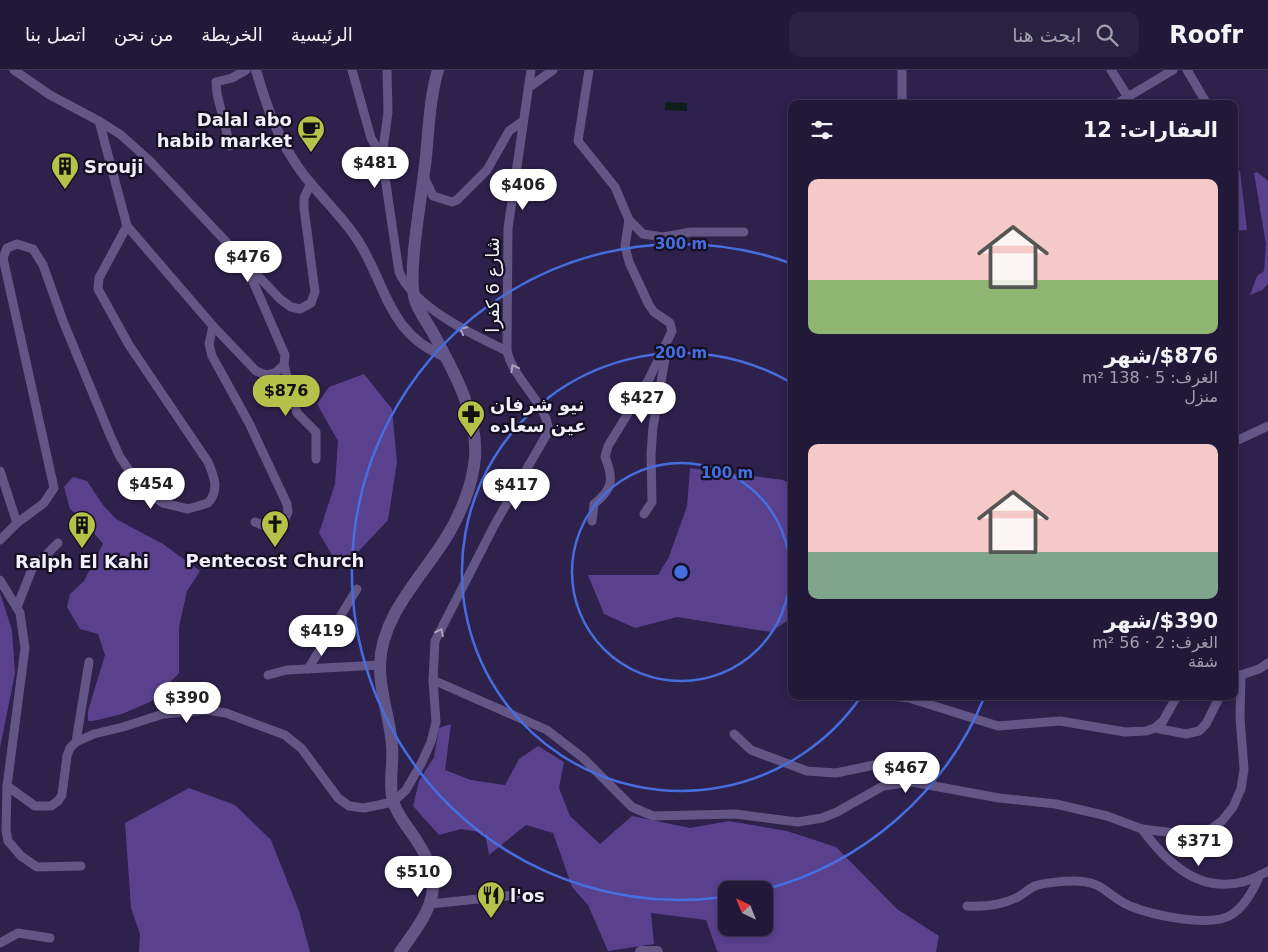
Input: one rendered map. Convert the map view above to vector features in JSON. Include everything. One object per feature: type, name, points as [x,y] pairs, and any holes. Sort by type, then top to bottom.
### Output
[{"type":"main road","points":[[400,952],[430,904],[434,891],[429,861],[399,815],[393,802],[392,746],[380,665],[383,641],[393,617],[450,531],[472,473],[475,451],[472,426],[446,357],[418,307],[413,292],[414,263],[431,106],[438,70]]},
{"type":"main road","points":[[641,952],[657,952]]},
{"type":"street","points":[[14,70],[50,95],[121,135],[150,161],[288,305],[304,309],[311,303],[315,292],[304,203],[311,183]]},
{"type":"street","points":[[230,146],[217,94],[216,82],[232,78],[246,70]]},
{"type":"street","points":[[256,70],[275,128],[294,160],[311,183],[358,240],[398,322],[418,342],[446,357]]},
{"type":"street","points":[[352,70],[371,138],[382,156]]},
{"type":"street","points":[[76,742],[94,734],[163,714],[218,711],[271,729],[295,742],[338,798],[349,806],[364,808],[393,802],[406,790],[431,742],[436,722],[433,680],[435,641],[495,524],[548,432],[549,426],[543,410],[514,368],[507,351],[456,326],[405,284],[398,266],[382,156],[388,112],[387,70]]},
{"type":"street","name":"شارع 6 كفرا","points":[[507,351],[508,228],[531,70]]},
{"type":"street","points":[[528,88],[553,70]]},
{"type":"street","points":[[589,70],[578,141],[615,187],[629,220],[643,234],[652,236],[691,232],[744,232]]},
{"type":"street","points":[[902,70],[902,100]]},
{"type":"street","points":[[1111,70],[1128,97]]},
{"type":"street","points":[[1123,100],[1173,70]]},
{"type":"street","points":[[1187,70],[1205,100]]},
{"type":"street","points":[[99,122],[127,226],[214,326],[260,374],[275,373],[284,366]]},
{"type":"street","points":[[424,176],[433,196],[452,202],[458,200],[487,170],[508,131],[523,122]]},
{"type":"street","points":[[592,521],[594,504],[606,494],[612,475],[604,457],[608,446],[648,379],[672,331],[670,323],[654,312],[649,305],[627,257],[625,241],[629,220]]},
{"type":"street","points":[[0,540],[17,523],[44,503],[54,488],[3,258],[7,248],[17,244],[33,249],[43,265],[63,321],[117,449],[144,491],[163,503],[188,509],[202,506],[208,502],[215,490],[214,475],[208,462],[129,345],[98,289],[99,278],[127,226]]},
{"type":"street","points":[[244,261],[282,347],[286,361],[284,366],[297,413],[316,432],[316,459]]},
{"type":"street","points":[[214,326],[209,344],[212,356],[250,423],[287,504],[288,512],[280,527],[269,528],[255,522]]},
{"type":"street","points":[[644,514],[652,502],[652,445],[667,341]]},
{"type":"street","points":[[1238,440],[1268,426]]},
{"type":"street","points":[[0,471],[17,523]]},
{"type":"street","points":[[17,607],[32,569],[58,542]]},
{"type":"street","points":[[0,580],[17,607],[23,629],[24,654],[6,786],[6,830],[11,847],[38,867],[81,866]]},
{"type":"street","points":[[308,669],[357,589]]},
{"type":"street","points":[[6,786],[35,806],[51,806],[58,801],[65,786],[67,756],[76,742],[89,662]]},
{"type":"street","points":[[433,680],[547,730],[583,758],[632,807],[653,816],[675,817],[721,813],[798,822],[822,818],[837,812],[871,790],[891,784],[912,782],[934,784],[999,798],[1056,804],[1107,816],[1142,829],[1200,835],[1222,821],[1233,806],[1241,789],[1244,769],[1238,677],[1259,669],[1268,662]]},
{"type":"street","points":[[268,674],[308,669],[380,665]]},
{"type":"street","points":[[915,700],[998,726],[1060,721],[1125,732],[1146,731],[1155,728],[1163,721],[1175,700]]},
{"type":"street","points":[[1155,728],[1186,734],[1199,731],[1206,724],[1218,700]]},
{"type":"street","points":[[734,734],[751,750],[807,771],[836,773],[874,765],[918,775],[934,784]]},
{"type":"street","points":[[1142,829],[1170,862],[1203,882],[1225,885],[1264,873]]},
{"type":"street","points":[[967,906],[993,905],[1017,898],[1027,890],[1042,884],[1081,881],[1094,882],[1124,902],[1144,910],[1182,919],[1223,918],[1238,910],[1264,873]]},
{"type":"street","points":[[430,904],[516,895]]},
{"type":"street","points":[[0,943],[18,933],[50,938]]},
{"type":"shaded area","points":[[665,102],[687,103],[687,111],[665,110]]},
{"type":"shaded area","points":[[1238,171],[1240,171],[1247,230],[1238,231]]},
{"type":"shaded area","points":[[1257,172],[1268,181],[1268,284],[1262,290],[1250,295],[1257,276],[1264,271],[1266,244],[1254,173]]},
{"type":"shaded area","points":[[364,374],[392,409],[397,462],[388,520],[356,554],[335,560],[319,533],[335,484],[338,441],[317,404],[329,387]]},
{"type":"shaded area","points":[[690,468],[783,480],[788,482],[788,620],[771,632],[677,617],[635,628],[604,614],[588,575],[658,575],[669,557],[687,506]]},
{"type":"shaded area","points":[[73,477],[87,481],[103,505],[116,519],[163,544],[200,571],[187,591],[179,627],[179,673],[152,701],[122,714],[93,721],[88,721],[88,711],[105,655],[98,634],[80,629],[67,607],[70,594],[84,581],[103,544],[82,518],[70,509],[64,487]]},
{"type":"shaded area","points":[[0,593],[12,630],[15,673],[0,748]]},
{"type":"shaded area","points":[[451,724],[445,770],[471,780],[505,785],[519,759],[538,746],[564,762],[559,788],[570,816],[600,844],[632,816],[690,828],[729,821],[787,831],[836,847],[897,909],[939,936],[936,952],[719,952],[706,920],[651,913],[654,944],[608,951],[588,905],[572,887],[553,833],[526,825],[489,855],[485,833],[461,829],[439,835],[413,806],[419,781],[434,757],[439,728]]},
{"type":"shaded area","points":[[189,788],[235,805],[271,840],[299,911],[310,952],[139,952],[140,934],[131,908],[125,823]]},
{"type":"place","name":"Dalal abo habib market","points":[[311,153]]},
{"type":"place","name":"Srouji","points":[[65,190]]},
{"type":"place","name":"نيو شرفان عين سعاده","points":[[471,438]]},
{"type":"place","name":"Pentecost Church","points":[[275,548]]},
{"type":"place","name":"Ralph El Kahi","points":[[82,549]]},
{"type":"place","name":"l'os","points":[[491,919]]}]
